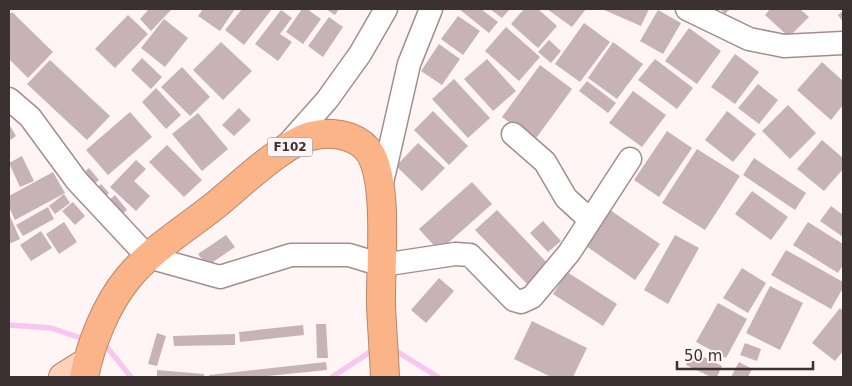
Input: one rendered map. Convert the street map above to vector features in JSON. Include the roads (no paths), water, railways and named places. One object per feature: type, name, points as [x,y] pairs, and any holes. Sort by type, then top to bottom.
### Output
[{"type":"highway","name":"F102","points":[[86,370],[109,306],[128,278],[148,256],[278,155],[310,136],[330,134],[351,138],[366,148],[376,162],[380,188],[381,305],[384,367]]},
{"type":"main road","points":[[63,377],[86,370]]},
{"type":"street","name":"F102","points":[[278,155],[327,100],[360,54],[386,9]]},
{"type":"street","name":"F102","points":[[380,188],[409,64],[431,9]]},
{"type":"street","points":[[687,9],[749,39],[784,46],[843,43]]},
{"type":"street","points":[[9,99],[30,117],[77,181],[148,256],[220,277],[291,255],[349,255],[382,265],[455,254],[470,255],[479,262],[496,283],[514,300],[521,302],[532,296],[568,253],[630,159]]},
{"type":"street","points":[[513,134],[546,162],[566,198],[590,220]]},
{"type":"waterway","points":[[9,325],[51,328],[87,340]]},
{"type":"waterway","points":[[101,344],[106,346],[131,377]]},
{"type":"waterway","points":[[332,377],[376,348]]},
{"type":"waterway","points":[[393,349],[438,377]]}]
